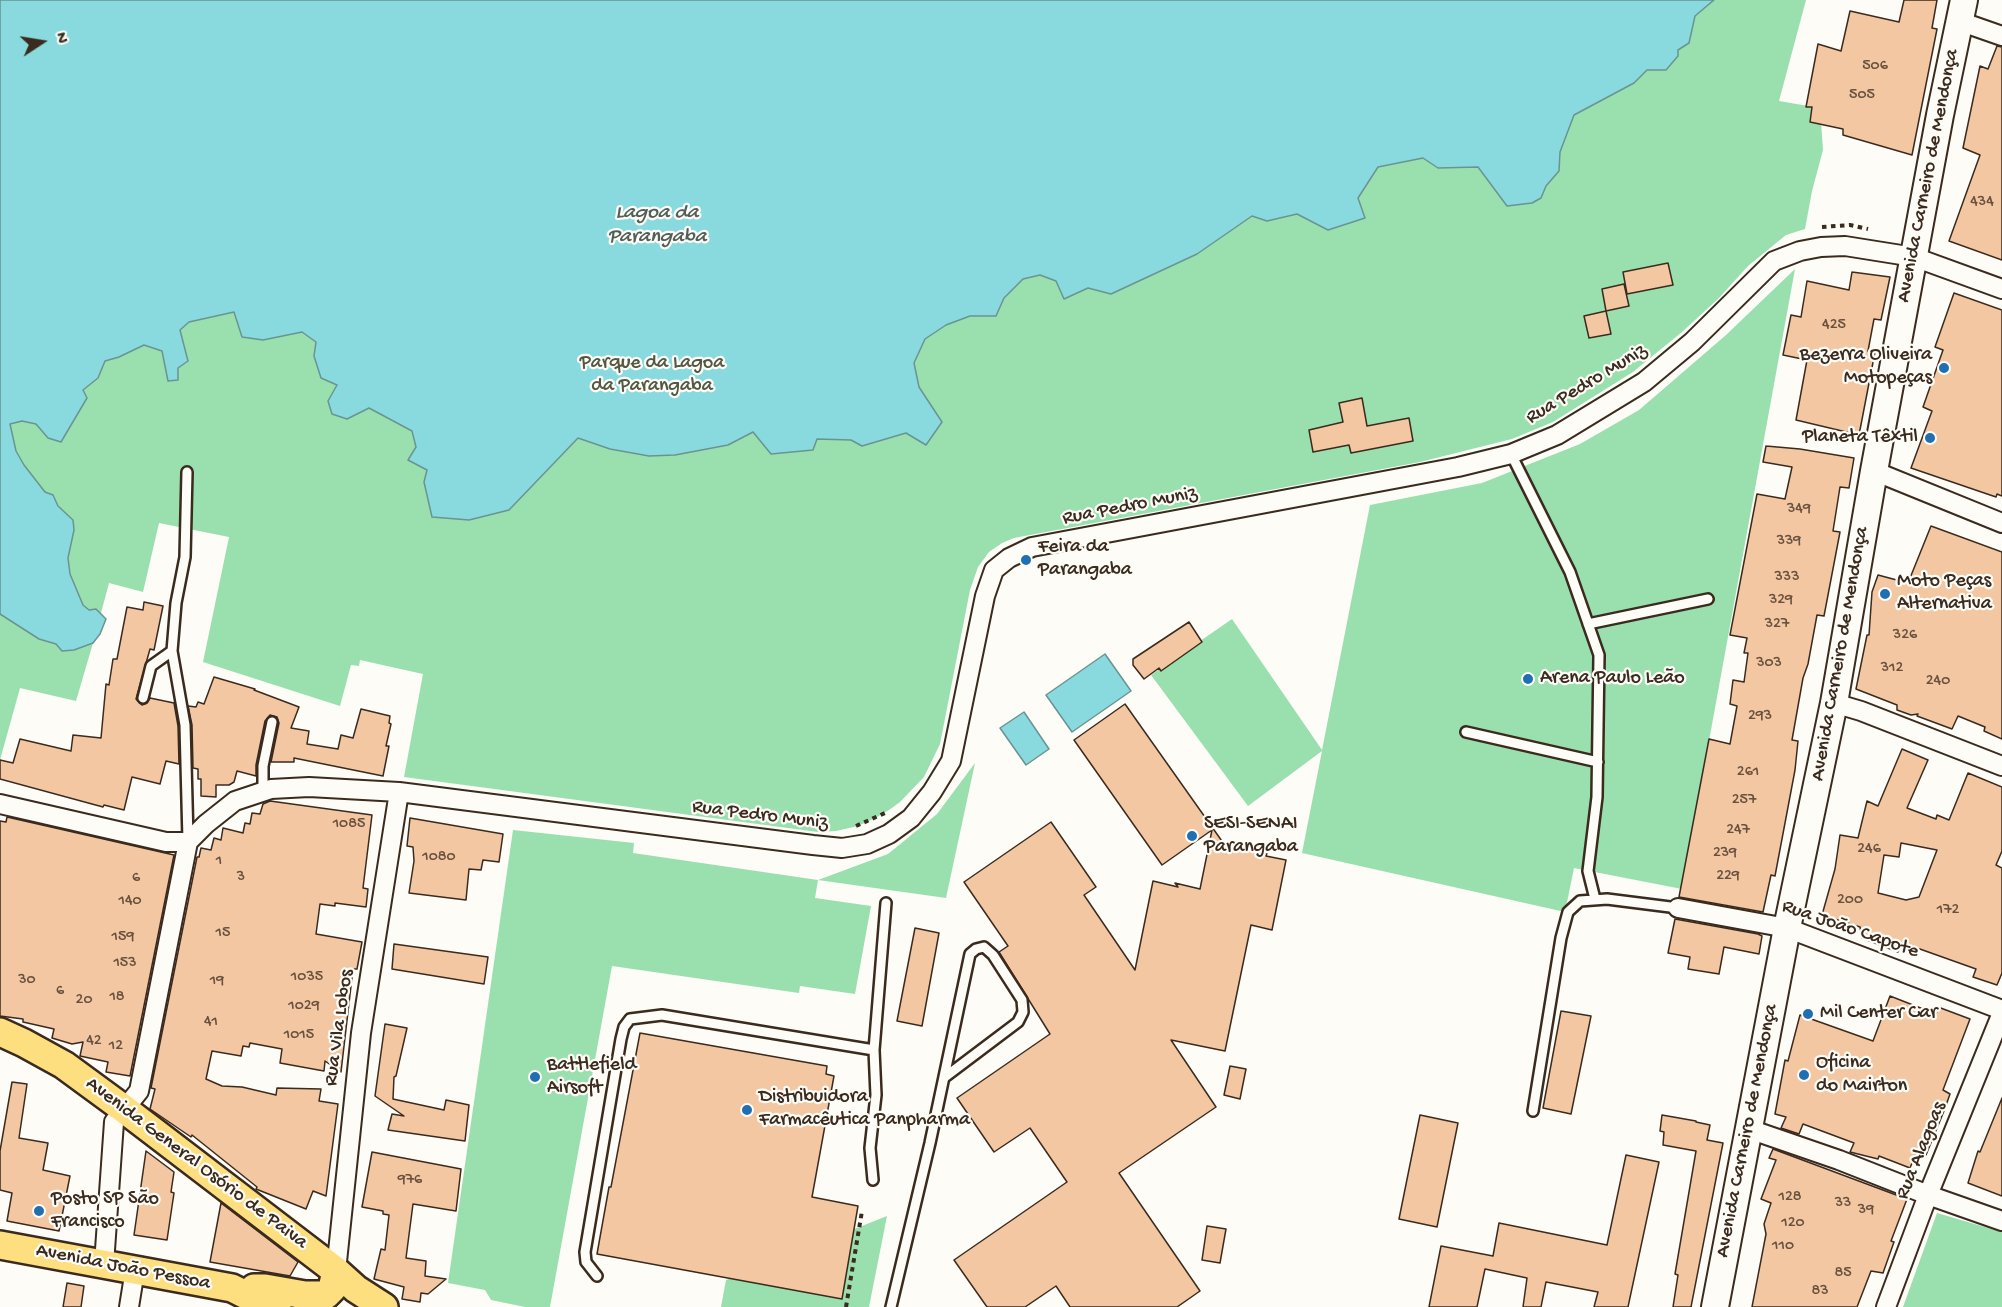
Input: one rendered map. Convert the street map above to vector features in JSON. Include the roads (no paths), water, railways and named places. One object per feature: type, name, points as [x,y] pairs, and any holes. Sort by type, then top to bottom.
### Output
[{"type":"main road","name":"Avenida Carneiro de Mendonça","points":[[1715,1307],[1787,928],[1834,703],[1874,471],[1961,10]]},
{"type":"main road","name":"Avenida General Osório de Paiva","points":[[0,1032],[24,1042],[64,1065],[336,1271],[356,1289],[384,1307]]},
{"type":"main road","name":"Avenida João Pessoa","points":[[0,1245],[232,1288],[264,1304],[277,1307]]},
{"type":"main road","points":[[232,1288],[265,1288],[305,1295],[326,1295],[332,1289],[336,1271]]},
{"type":"street","points":[[1961,10],[2002,36]]},
{"type":"street","name":"Rua Pedro Muniz","points":[[188,842],[235,801],[271,789],[309,786],[399,792],[813,845],[842,848],[867,844],[889,834],[911,818],[932,792],[951,761],[985,596],[994,570],[1009,558],[1032,547],[1424,473],[1511,454],[1557,435],[1644,382],[1692,342],[1774,261],[1800,252],[1821,247],[1845,246],[1914,257],[2002,289]]},
{"type":"street","points":[[1874,471],[2002,523]]},
{"type":"street","points":[[1834,703],[1861,711],[2002,766]]},
{"type":"street","name":"Rua Vila Lobos","points":[[336,1271],[360,1033],[399,792]]},
{"type":"street","points":[[0,804],[166,842],[188,842],[139,1091],[114,1122],[104,1264]]},
{"type":"street","name":"Rua João Capote","points":[[1678,908],[1787,928],[2002,1012]]},
{"type":"street","name":"Rua Alagoas","points":[[1886,1307],[1928,1195],[2002,1012]]},
{"type":"street","points":[[1749,1129],[2002,1221]]},
{"type":"street","points":[[129,1307],[135,1270]]},
{"type":"lane","points":[[1511,454],[1570,572],[1599,655],[1598,797],[1588,871],[1595,899]]},
{"type":"lane","points":[[187,472],[185,557],[176,603],[172,651],[185,725],[188,842]]},
{"type":"lane","points":[[1588,624],[1708,599]]},
{"type":"lane","points":[[143,698],[151,666],[172,651]]},
{"type":"lane","points":[[263,791],[263,766],[272,722]]},
{"type":"lane","points":[[1466,732],[1598,762]]},
{"type":"lane","points":[[1533,1111],[1561,938],[1568,912],[1580,901],[1595,899],[1678,908]]},
{"type":"lane","points":[[873,1180],[870,1148],[876,1095],[874,1050],[886,903]]},
{"type":"lane","points":[[891,1307],[945,1077],[970,954],[984,947],[993,955],[1022,1000],[1023,1012],[1018,1022],[945,1077]]},
{"type":"lane","points":[[597,1276],[586,1262],[585,1252],[621,1038],[624,1027],[630,1019],[662,1015],[874,1050]]},
{"type":"water","name":"Lagoa da Parangaba","points":[[0,0],[1714,0],[1695,16],[1689,43],[1678,50],[1678,56],[1666,70],[1647,70],[1634,83],[1574,115],[1560,152],[1559,171],[1546,186],[1541,198],[1532,203],[1507,206],[1478,167],[1438,168],[1423,158],[1378,167],[1358,198],[1365,218],[1328,230],[1297,214],[1267,221],[1252,216],[1197,254],[1111,294],[1088,288],[1064,299],[1056,281],[1040,275],[1023,279],[1004,298],[996,316],[970,316],[946,325],[925,339],[914,363],[919,387],[942,422],[926,445],[906,433],[862,446],[851,440],[817,439],[813,450],[771,454],[753,432],[728,445],[675,455],[649,456],[610,449],[578,438],[509,510],[469,520],[432,517],[424,482],[427,470],[408,460],[416,447],[412,431],[369,408],[347,419],[332,414],[328,401],[337,385],[321,378],[314,356],[316,342],[302,332],[263,340],[242,337],[234,312],[189,322],[180,330],[188,361],[178,368],[178,380],[168,381],[162,351],[144,345],[105,361],[98,378],[83,390],[87,398],[61,442],[48,438],[36,424],[22,421],[10,424],[16,451],[24,465],[45,492],[53,495],[58,506],[73,520],[74,530],[68,558],[70,574],[83,605],[89,610],[96,609],[106,619],[100,634],[93,643],[74,650],[62,651],[56,644],[39,639],[0,614]]},
{"type":"water","points":[[1105,654],[1131,691],[1072,732],[1046,695]]},
{"type":"water","points":[[1024,712],[1049,749],[1026,765],[1000,728]]},
{"type":"place","name":"Bezerra Oliveira Motopeças","points":[[1944,368]]},
{"type":"place","name":"Planeta Têxtil","points":[[1930,438]]},
{"type":"place","name":"Feira da Parangaba","points":[[1026,560]]},
{"type":"place","name":"Moto Peças Alternativa","points":[[1885,594]]},
{"type":"place","name":"Arena Paulo Leão","points":[[1528,679]]},
{"type":"place","name":"SESI-SENAI Parangaba","points":[[1192,836]]},
{"type":"place","name":"Mil Center Car","points":[[1808,1014]]},
{"type":"place","name":"Oficina do Mairton","points":[[1804,1075]]},
{"type":"place","name":"Battlefield Airsoft","points":[[535,1077]]},
{"type":"place","name":"Distribuidora Farmacêutica Panpharma","points":[[747,1110]]},
{"type":"place","name":"Posto SP São Francisco","points":[[39,1211]]},
{"type":"park label","name":"Parque da Lagoa da Parangaba","points":[[652,376]]}]
